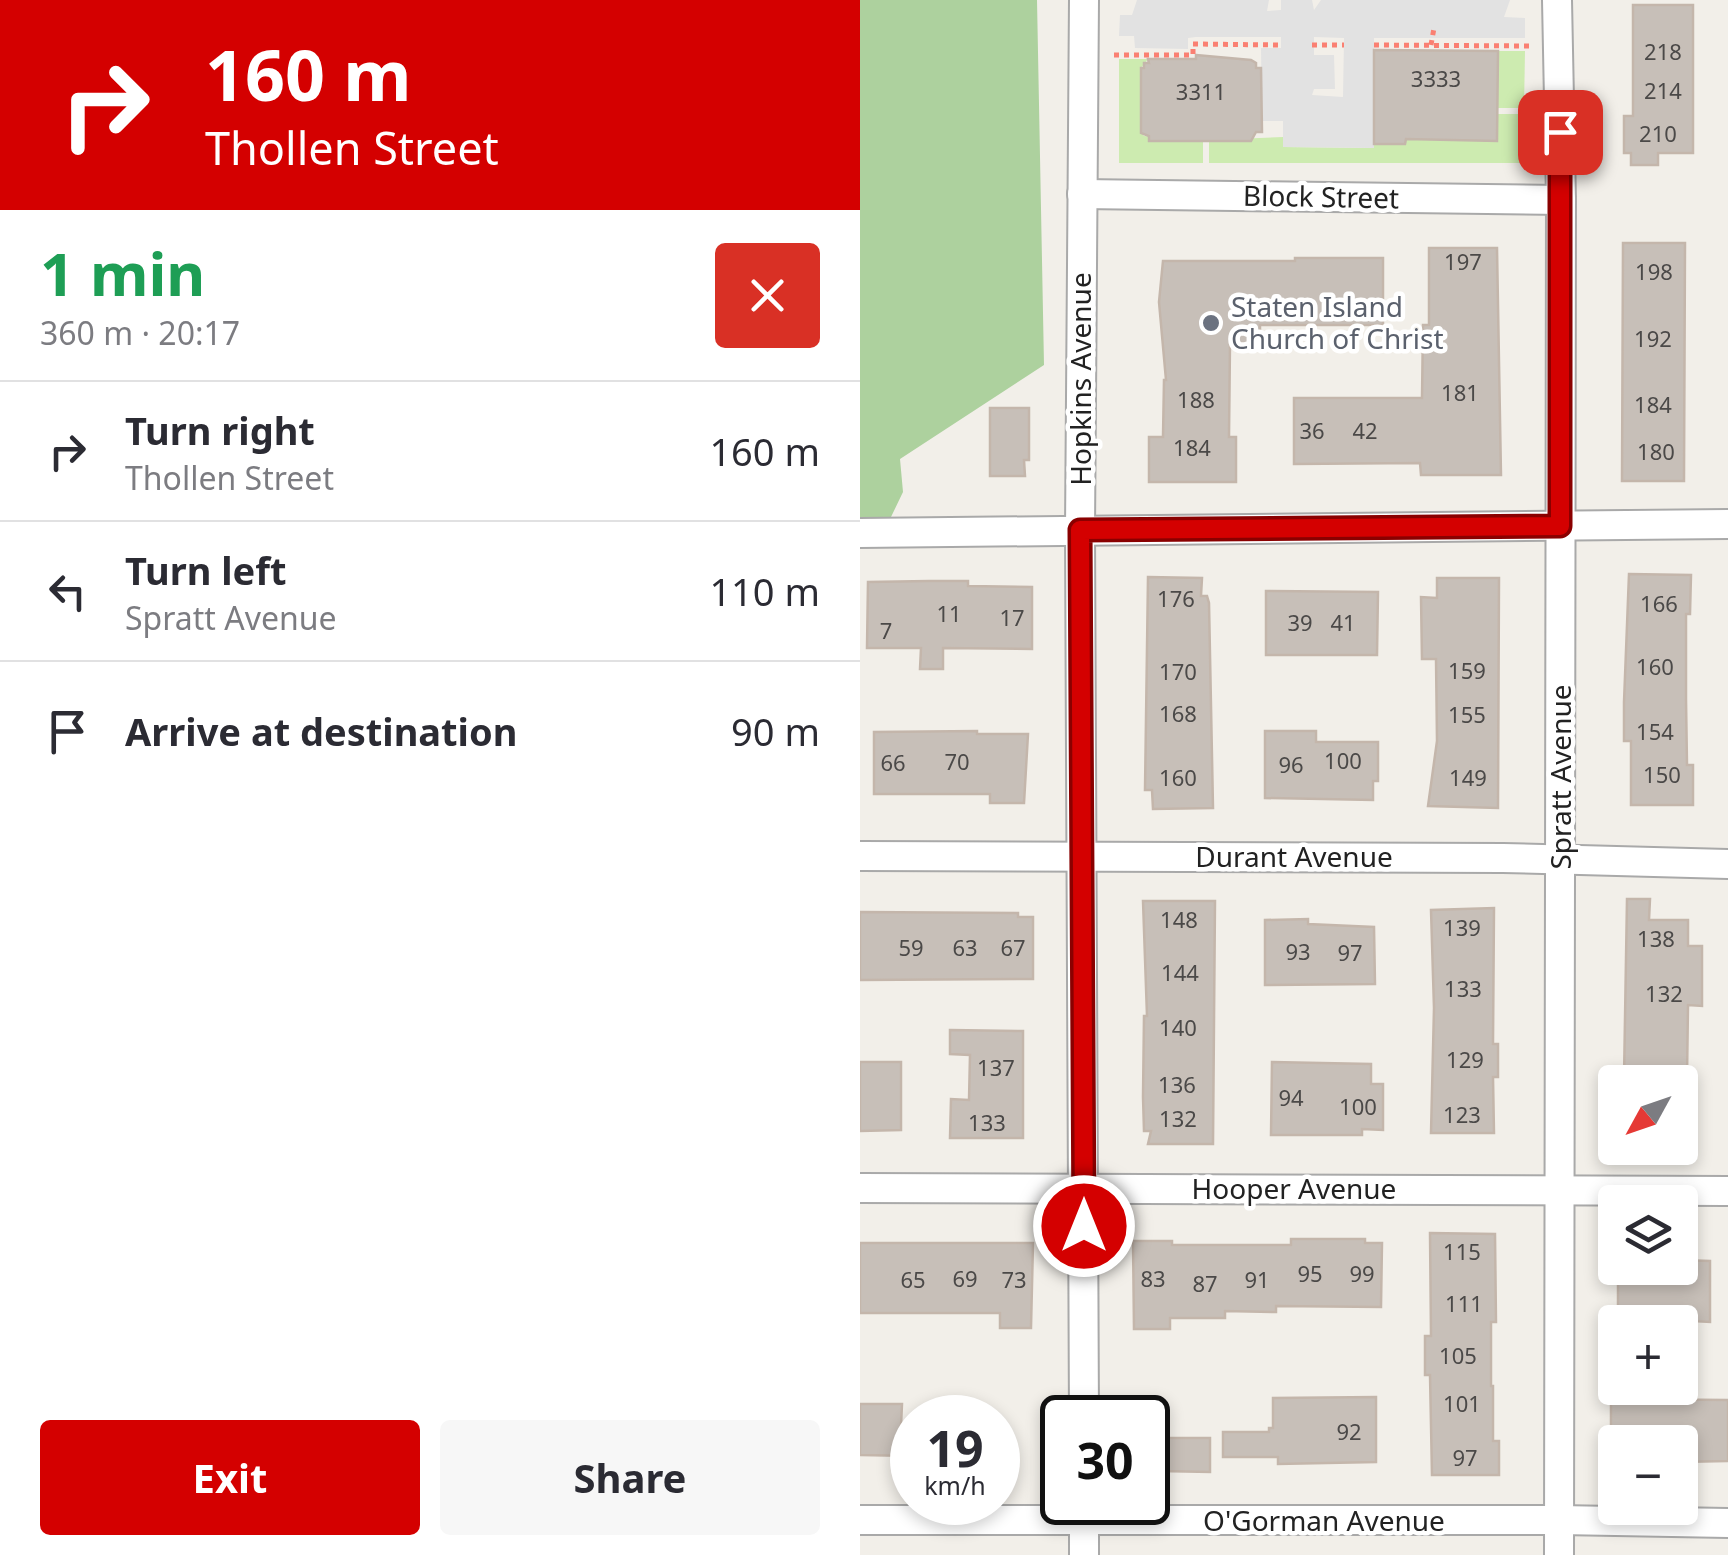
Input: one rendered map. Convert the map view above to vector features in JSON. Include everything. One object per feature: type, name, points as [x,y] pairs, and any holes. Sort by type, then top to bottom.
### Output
[{"type":"street","name":"Hopkins Avenue","points":[[1084,0],[1080,530],[1084,1395]]},
{"type":"street","name":"Spratt Avenue","points":[[1557,0],[1561,200],[1559,1555]]},
{"type":"street","name":"Block Street","points":[[1082,194],[1561,200]]},
{"type":"street","points":[[860,534],[1728,524]]},
{"type":"street","name":"Durant Avenue","points":[[860,856],[1728,864]]},
{"type":"street","name":"Hooper Avenue","points":[[860,1188],[1728,1191]]},
{"type":"street","name":"O'Gorman Avenue","points":[[1170,1513],[1728,1523]]},
{"type":"street","name":"O'Gorman Avenue","points":[[860,1520],[1040,1514]]},
{"type":"street","points":[[1084,1525],[1084,1555]]},
{"type":"path","points":[[1430,46],[1434,28]]},
{"type":"path","points":[[1114,55],[1193,55],[1193,44],[1280,44]]},
{"type":"path","points":[[1312,45],[1344,45]]},
{"type":"path","points":[[1374,45],[1529,46]]},
{"type":"green space","points":[[860,0],[1037,0],[1044,365],[900,459],[903,492],[891,517],[860,518]]},
{"type":"green space","points":[[1498,51],[1525,51],[1524,108],[1497,108]]},
{"type":"green space","points":[[1119,59],[1148,59],[1141,68],[1144,136],[1203,140],[1203,163],[1119,163]]},
{"type":"green space","points":[[1497,114],[1524,114],[1524,163],[1209,163],[1209,140],[1283,137],[1283,147],[1373,148],[1374,144],[1405,144],[1406,139],[1496,141]]},
{"type":"shaded area","points":[[1137,0],[1269,0],[1267,11],[1281,10],[1281,0],[1312,0],[1314,10],[1321,0],[1510,0],[1504,17],[1525,18],[1525,38],[1374,38],[1374,148],[1283,147],[1283,121],[1262,121],[1261,48],[1281,48],[1281,37],[1196,37],[1188,38],[1188,49],[1135,48],[1134,36],[1119,36],[1120,15],[1132,15]],"holes":[[[1314,37],[1344,38],[1343,97],[1312,95],[1314,89],[1335,89],[1334,55],[1314,55]]]},
{"type":"building","points":[[1633,5],[1693,5],[1693,153],[1658,153],[1658,165],[1631,165],[1631,153],[1624,153],[1624,116],[1633,116]]},
{"type":"building","points":[[1374,50],[1498,51],[1497,141],[1406,139],[1405,144],[1374,144]]},
{"type":"building","points":[[1196,55],[1251,60],[1256,68],[1261,68],[1262,132],[1256,132],[1251,141],[1149,141],[1149,136],[1141,133],[1144,63],[1149,63],[1148,59],[1196,59]]},
{"type":"building","points":[[1623,243],[1685,243],[1684,481],[1622,481]]},
{"type":"building","points":[[1429,248],[1497,248],[1501,475],[1421,475],[1420,463],[1294,464],[1294,398],[1422,398],[1423,325],[1429,325]]},
{"type":"building","points":[[1383,258],[1383,325],[1260,325],[1260,343],[1230,343],[1229,437],[1236,437],[1236,482],[1149,482],[1149,437],[1163,437],[1166,380],[1159,302],[1163,261]]},
{"type":"building","points":[[990,408],[1029,408],[1029,460],[1024,460],[1025,476],[990,476]]},
{"type":"building","points":[[1629,574],[1691,575],[1690,614],[1686,614],[1686,699],[1687,765],[1693,765],[1693,805],[1631,805],[1631,741],[1624,741]]},
{"type":"building","points":[[1148,577],[1202,578],[1201,596],[1207,596],[1209,603],[1213,808],[1153,809],[1152,790],[1145,790]]},
{"type":"building","points":[[1437,578],[1499,578],[1498,808],[1428,806],[1437,741],[1436,659],[1422,659],[1421,597],[1437,598]]},
{"type":"building","points":[[968,581],[968,586],[1032,587],[1032,649],[943,648],[943,669],[920,669],[921,648],[867,648],[868,582]]},
{"type":"building","points":[[1266,591],[1378,592],[1377,655],[1266,655]]},
{"type":"building","points":[[1265,731],[1316,731],[1316,742],[1378,742],[1378,781],[1373,781],[1373,800],[1265,798]]},
{"type":"building","points":[[874,732],[1028,734],[1024,803],[990,803],[990,794],[874,794]]},
{"type":"building","points":[[1627,899],[1650,899],[1649,920],[1688,920],[1688,946],[1702,946],[1702,1006],[1688,1005],[1687,1065],[1624,1065]]},
{"type":"building","points":[[1143,901],[1215,901],[1213,1144],[1148,1144],[1151,1131],[1144,1131],[1147,1016]]},
{"type":"building","points":[[1494,908],[1493,1044],[1498,1044],[1498,1077],[1493,1077],[1494,1133],[1431,1133],[1431,910]]},
{"type":"building","points":[[860,912],[1018,913],[1018,917],[1033,917],[1033,979],[860,980]]},
{"type":"building","points":[[1308,919],[1308,924],[1374,927],[1375,984],[1265,985],[1265,920]]},
{"type":"building","points":[[950,1030],[1023,1031],[1023,1138],[950,1138],[951,1099],[969,1100],[970,1055],[950,1054]]},
{"type":"building","points":[[860,1062],[901,1062],[901,1130],[860,1131]]},
{"type":"building","points":[[1272,1062],[1371,1064],[1371,1084],[1383,1084],[1383,1130],[1362,1129],[1362,1135],[1271,1135]]},
{"type":"building","points":[[1430,1233],[1495,1234],[1496,1322],[1491,1322],[1491,1386],[1493,1441],[1499,1441],[1499,1475],[1432,1475],[1430,1375],[1425,1375],[1425,1336],[1431,1336]]},
{"type":"building","points":[[1291,1239],[1365,1239],[1365,1243],[1382,1243],[1381,1307],[1276,1306],[1276,1312],[1225,1311],[1225,1318],[1170,1318],[1170,1329],[1134,1329],[1133,1241],[1172,1241],[1172,1245],[1291,1245]]},
{"type":"building","points":[[860,1243],[1033,1243],[1031,1328],[1000,1328],[1000,1313],[860,1313]]},
{"type":"building","points":[[1698,1261],[1710,1261],[1710,1322],[1698,1321],[1698,1305],[1618,1305],[1618,1285],[1698,1285]]},
{"type":"building","points":[[1376,1397],[1376,1462],[1278,1464],[1278,1457],[1223,1457],[1223,1432],[1269,1432],[1273,1428],[1273,1398]]},
{"type":"building","points":[[1698,1400],[1728,1400],[1728,1461],[1698,1462],[1698,1425],[1611,1425],[1611,1405],[1698,1405]]},
{"type":"building","points":[[860,1404],[890,1404],[890,1456],[860,1455]]},
{"type":"building","points":[[1170,1438],[1210,1438],[1210,1472],[1170,1471]]},
{"type":"place","name":"Staten Island Church of Christ","points":[[1211,323]]},
{"type":"route","points":[[1084,1226],[1080,530],[1560,526],[1560,132]]}]
